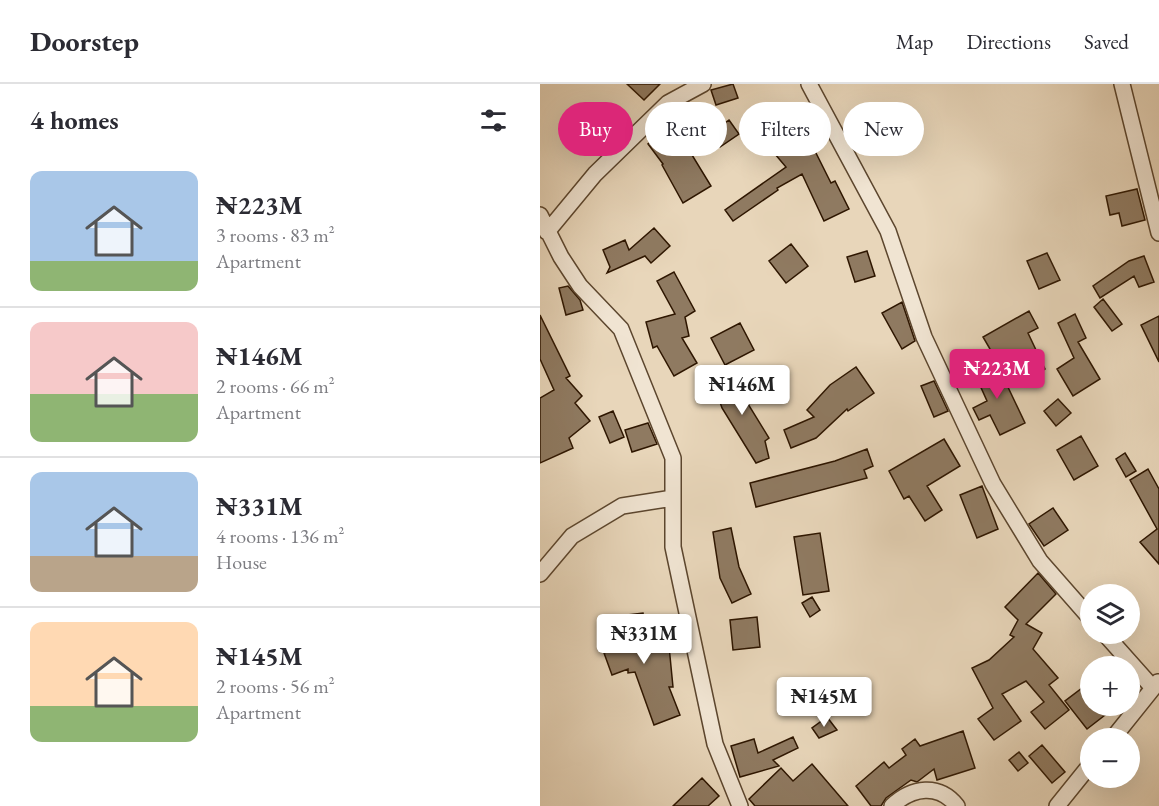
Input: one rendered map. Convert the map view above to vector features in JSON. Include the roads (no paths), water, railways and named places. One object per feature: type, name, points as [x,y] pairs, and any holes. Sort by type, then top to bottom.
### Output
[{"type":"street","points":[[546,232],[595,174],[668,103],[703,84]]},
{"type":"street","points":[[809,84],[888,231],[924,337],[993,484],[1041,561],[1080,606]]},
{"type":"street","points":[[1122,84],[1159,233]]},
{"type":"street","points":[[540,215],[546,232],[580,286],[621,329],[673,458],[673,547],[715,744],[740,806]]},
{"type":"street","points":[[540,574],[572,536],[622,506],[673,498]]},
{"type":"street","points":[[1115,644],[1156,685],[1121,728]]},
{"type":"street","points":[[1057,806],[1080,777]]},
{"type":"street","points":[[892,806],[921,789],[935,790],[950,797],[957,806]]}]
